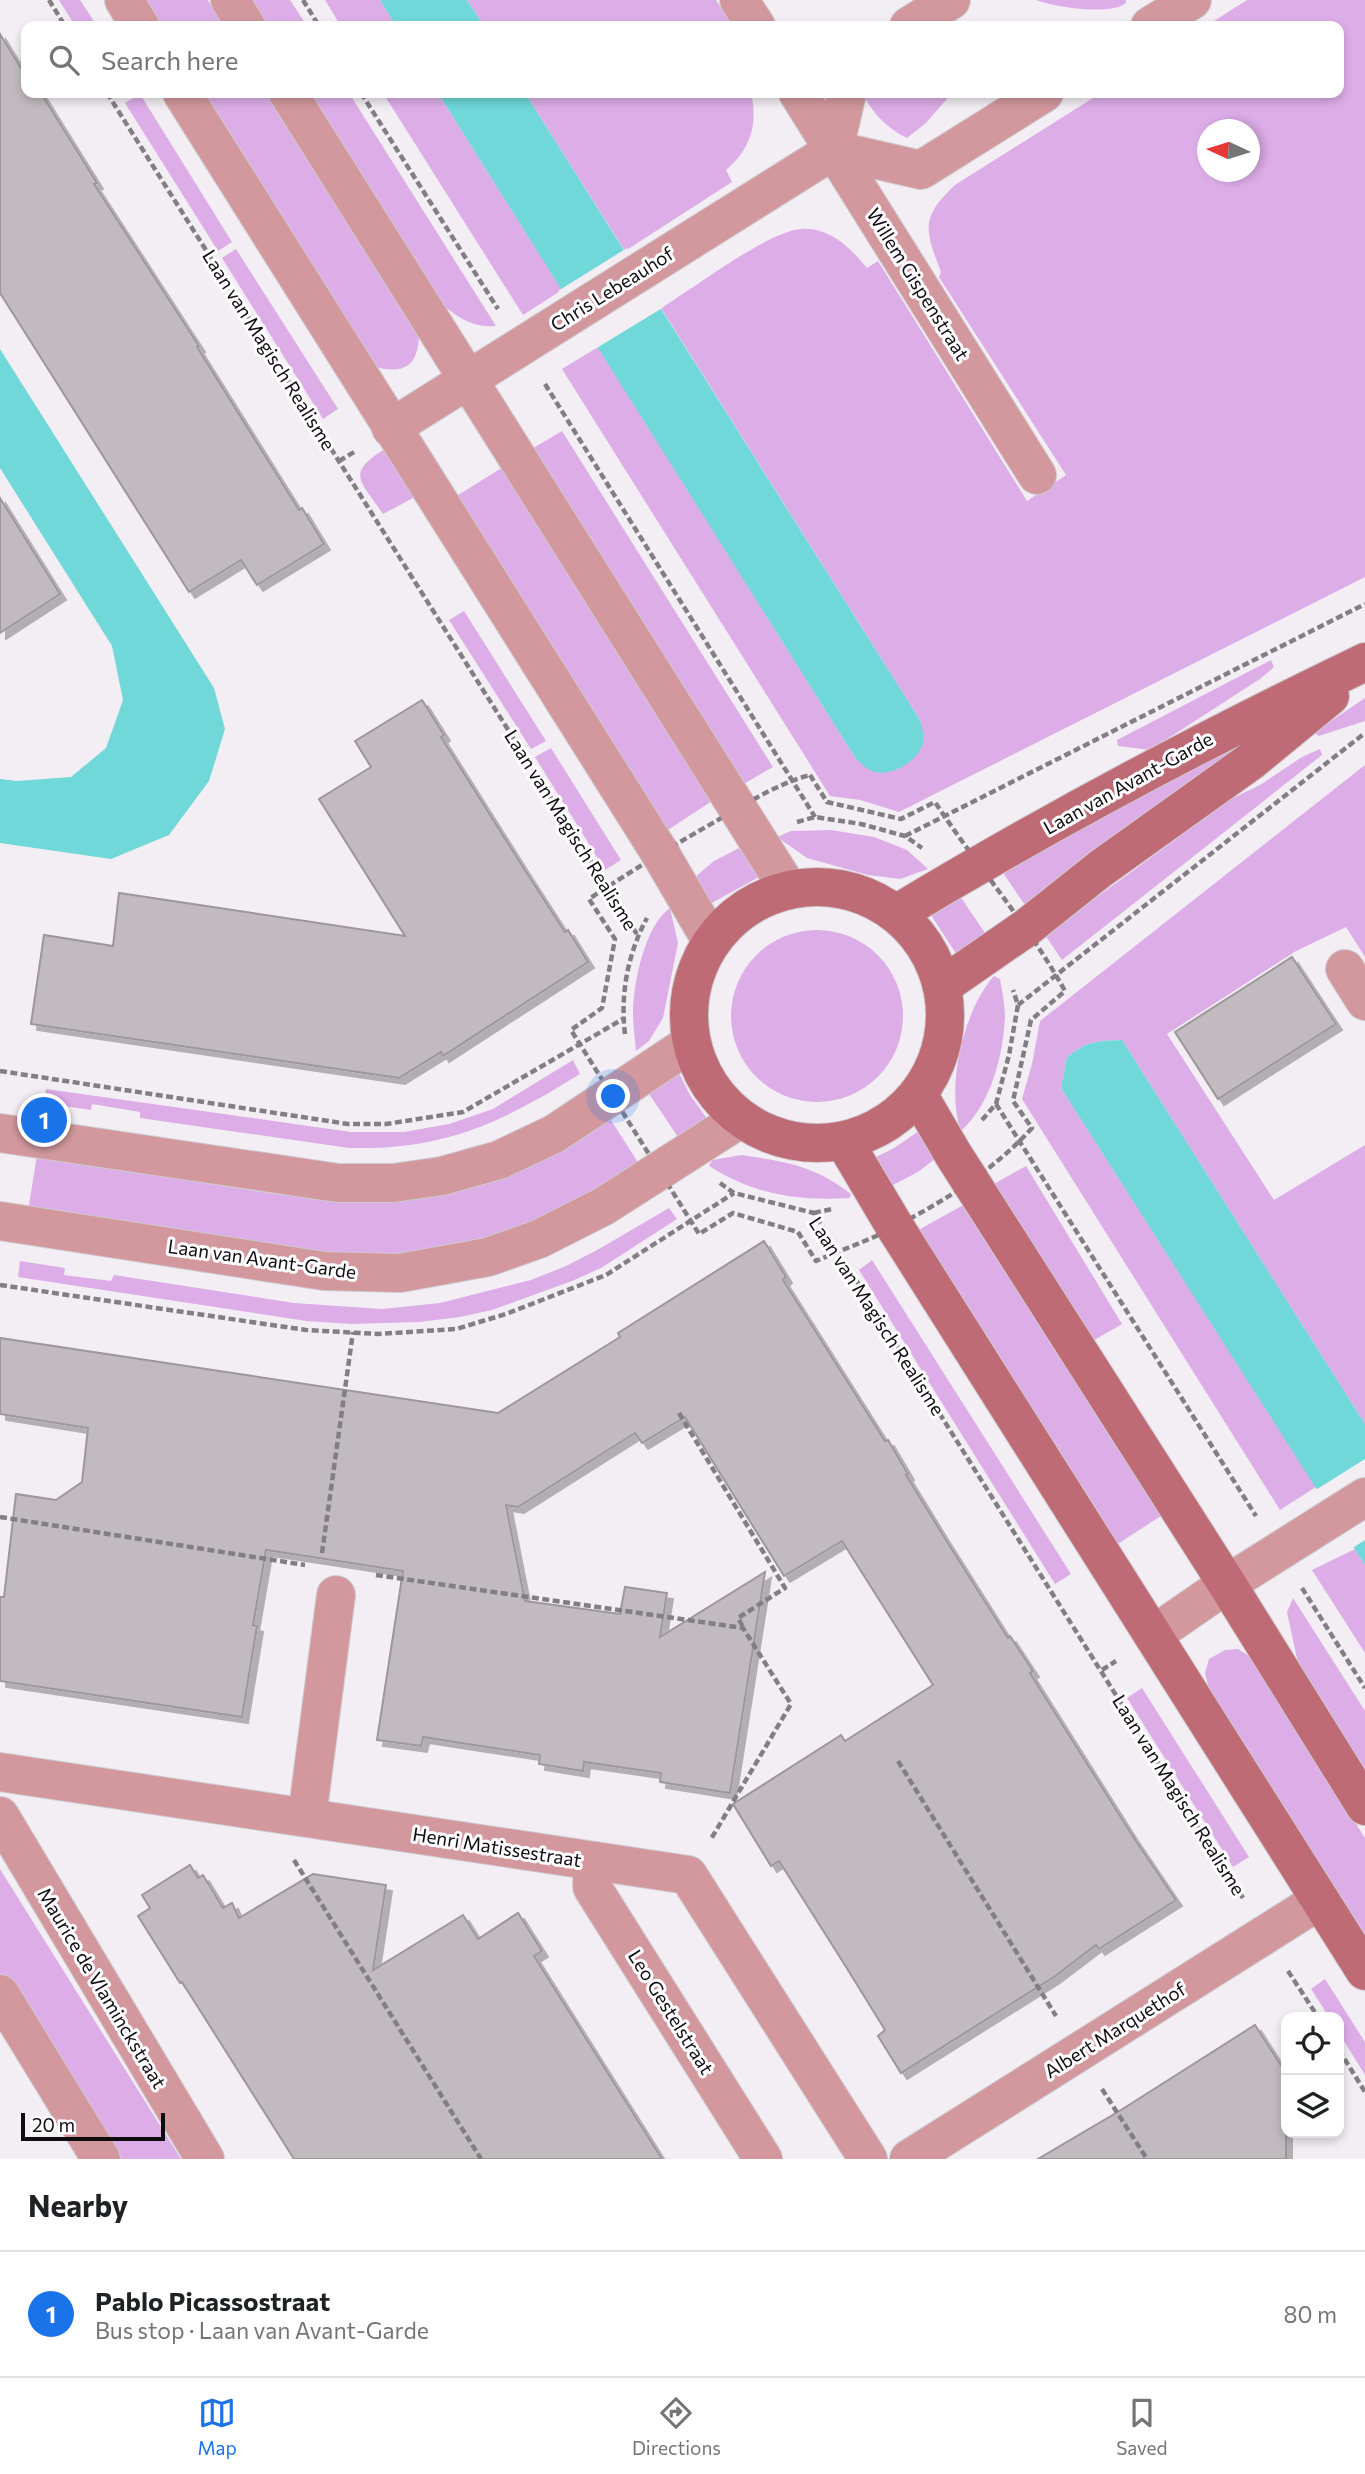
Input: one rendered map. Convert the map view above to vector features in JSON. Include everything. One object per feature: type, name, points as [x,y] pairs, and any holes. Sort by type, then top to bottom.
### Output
[{"type":"main road","name":"Laan van Avant-Garde","points":[[896,914],[967,871],[1234,725],[1365,664]]},
{"type":"main road","name":"Laan van Avant-Garde","points":[[942,986],[1013,937],[1100,869],[1251,761],[1365,664]]},
{"type":"main road","points":[[834,888],[866,897],[896,914],[925,946],[942,986],[945,1008],[942,1042],[931,1075],[918,1094],[903,1111],[885,1124],[865,1135],[844,1141],[801,1143],[779,1138],[740,1119],[726,1107],[704,1077],[691,1043],[689,1021],[693,980],[712,942],[727,923],[745,909],[789,890],[834,888]]},
{"type":"main road","points":[[918,1094],[1365,1806]]},
{"type":"main road","points":[[844,1141],[1365,1972]]},
{"type":"street","points":[[124,0],[137,21]]},
{"type":"street","points":[[230,0],[243,21]]},
{"type":"street","points":[[739,0],[752,21]]},
{"type":"street","points":[[917,21],[951,0]]},
{"type":"street","points":[[1158,21],[1192,0]]},
{"type":"street","points":[[185,98],[660,853],[712,942]]},
{"type":"street","points":[[291,98],[789,890]]},
{"type":"street","name":"Willem Gispenstraat","points":[[801,98],[1037,475]]},
{"type":"street","points":[[846,98],[834,149],[921,170],[1036,98]]},
{"type":"street","name":"Chris Lebeauhof","points":[[391,428],[834,149]]},
{"type":"street","points":[[1345,969],[1365,1001]]},
{"type":"street","points":[[0,1133],[338,1183],[393,1183],[442,1176],[499,1160],[554,1134],[691,1043]]},
{"type":"street","name":"Laan van Avant-Garde","points":[[0,1221],[324,1271],[400,1272],[488,1257],[539,1239],[604,1206],[740,1119]]},
{"type":"street","points":[[1153,1635],[1227,1584],[1365,1497]]},
{"type":"street","points":[[307,1817],[328,1581]]},
{"type":"street","name":"Henri Matissestraat","points":[[0,1772],[688,1875]]},
{"type":"street","name":"Maurice de Vlaminckstraat","points":[[0,1816],[205,2159]]},
{"type":"street","name":"Leo Gestelstraat","points":[[593,1861],[592,1887],[764,2159]]},
{"type":"street","points":[[688,1875],[868,2159]]},
{"type":"street","name":"Albert Marquethof","points":[[909,2159],[1320,1900]]},
{"type":"street","points":[[0,1994],[101,2159]]},
{"type":"path","points":[[49,0],[62,21]]},
{"type":"path","points":[[303,0],[316,21]]},
{"type":"path","name":"Laan van Magisch Realisme","points":[[110,98],[638,936],[630,957],[623,1019],[628,1057],[624,1087]]},
{"type":"path","points":[[365,98],[534,339],[815,817]]},
{"type":"path","points":[[967,871],[930,853],[905,836],[1365,604]]},
{"type":"path","points":[[1018,1005],[1365,733]]},
{"type":"path","points":[[810,775],[827,802],[901,819],[936,802],[945,816],[967,871],[1013,937],[1056,976],[1065,991],[1031,1020],[1013,1101],[1031,1128],[1019,1142],[963,1167],[888,1213],[838,1251],[816,1261],[799,1232],[733,1213],[699,1234],[672,1163],[624,1087],[571,1030],[602,1008],[615,939],[589,899],[607,887],[737,808],[791,780],[810,775]]},
{"type":"path","points":[[963,1167],[996,1104],[1009,1055],[1018,1005],[1013,937]]},
{"type":"path","points":[[0,1071],[348,1124],[387,1124],[463,1112],[623,1019]]},
{"type":"path","points":[[996,1104],[1019,1142],[1292,1542],[1365,1688]]},
{"type":"path","name":"Laan van Magisch Realisme","points":[[672,1163],[734,1193],[814,1213],[1315,2012]]},
{"type":"path","points":[[814,1213],[888,1213]]},
{"type":"path","points":[[0,1517],[328,1581],[353,1332]]},
{"type":"path","points":[[679,1413],[785,1588],[738,1618],[791,1704],[688,1875]]},
{"type":"path","points":[[367,1574],[743,1628]]},
{"type":"path","points":[[898,1761],[1147,2159]]},
{"type":"path","points":[[264,1811],[481,2159]]},
{"type":"path","points":[[1344,2058],[1365,2092]]},
{"type":"shaded area","points":[[59,0],[80,0],[94,21],[72,21]]},
{"type":"shaded area","points":[[142,0],[208,0],[221,21],[155,21]]},
{"type":"shaded area","points":[[247,0],[290,0],[304,21],[261,21]]},
{"type":"shaded area","points":[[325,0],[380,0],[393,21],[338,21]]},
{"type":"shaded area","points":[[467,0],[716,0],[730,21],[481,21]]},
{"type":"shaded area","points":[[1036,0],[1126,0],[1126,3],[1118,7],[1095,10]]},
{"type":"shaded area","points":[[1247,0],[1365,0],[1365,577],[899,812],[860,800],[830,796],[562,369],[598,347],[856,759],[906,764],[921,745],[920,720],[661,308],[731,262],[787,232],[811,229],[830,235],[854,253],[867,268],[878,261],[1027,501],[1066,475],[939,277],[941,272],[929,235],[929,225],[931,216],[955,185],[1093,98],[1344,98],[1344,21],[1214,21]]},
{"type":"shaded area","points":[[133,98],[142,98],[232,242],[218,251],[125,103]]},
{"type":"shaded area","points":[[203,98],[269,98],[419,335],[415,355],[412,362],[406,366],[392,370],[372,366]]},
{"type":"shaded area","points":[[309,98],[352,98],[496,326],[471,323],[437,300]]},
{"type":"shaded area","points":[[386,98],[441,98],[562,290],[523,315]]},
{"type":"shaded area","points":[[528,98],[752,98],[753,125],[747,145],[726,170],[732,182],[625,251]]},
{"type":"shaded area","points":[[865,98],[948,98],[926,123],[907,138],[888,126]]},
{"type":"shaded area","points":[[236,249],[338,409],[323,419],[222,258]]},
{"type":"shaded area","points":[[562,431],[773,767],[740,786],[530,450]]},
{"type":"shaded area","points":[[386,448],[415,497],[383,514],[363,485],[361,471],[365,464]]},
{"type":"shaded area","points":[[503,467],[712,801],[665,832],[455,497]]},
{"type":"shaded area","points":[[464,611],[546,741],[531,749],[449,620]]},
{"type":"shaded area","points":[[1271,660],[1274,667],[1260,679],[1150,750],[1118,746],[1117,740]]},
{"type":"shaded area","points":[[1365,698],[1365,721],[1317,735],[1315,732]]},
{"type":"shaded area","points":[[1233,740],[1243,747],[1027,908],[1001,870]]},
{"type":"shaded area","points":[[551,748],[621,860],[605,870],[535,757]]},
{"type":"shaded area","points":[[1320,749],[1322,755],[1062,960],[1045,935],[1231,799]]},
{"type":"shaded area","points":[[1365,765],[1365,957],[1346,927],[1296,951],[1167,1034],[1274,1200],[1365,1145],[1365,1424],[1122,1040],[1093,1043],[1067,1057],[1061,1088],[1316,1487],[1280,1510],[1022,1099],[1040,1021]]},
{"type":"shaded area","points":[[831,830],[874,837],[907,850],[928,869],[900,879],[868,875],[807,858],[777,837],[791,831]]},
{"type":"shaded area","points":[[739,848],[759,877],[710,904],[694,878],[714,861]]},
{"type":"shaded area","points":[[958,893],[987,936],[957,955],[929,912]]},
{"type":"shaded area","points":[[670,908],[678,943],[663,1018],[649,1041],[636,1051],[633,1013],[638,972],[647,941],[661,916]]},
{"type":"shaded area","points":[[817,930],[850,937],[878,955],[896,983],[903,1016],[896,1049],[878,1077],[850,1095],[817,1102],[784,1095],[756,1077],[738,1049],[731,1016],[738,983],[756,955],[784,937]]},
{"type":"shaded area","points":[[994,976],[1000,979],[1005,1017],[998,1063],[988,1093],[961,1131],[955,1093],[960,1050],[974,1008]]},
{"type":"shaded area","points":[[573,1060],[580,1074],[498,1119],[443,1138],[383,1147],[349,1148],[140,1118],[140,1112],[92,1104],[91,1110],[44,1103],[46,1089],[351,1132],[404,1132],[449,1124],[493,1109]]},
{"type":"shaded area","points":[[679,1073],[690,1095],[708,1120],[678,1137],[647,1091]]},
{"type":"shaded area","points":[[609,1117],[639,1164],[584,1201],[496,1238],[381,1257],[331,1255],[28,1211],[37,1155],[267,1193],[379,1201],[452,1193],[488,1183],[551,1154]]},
{"type":"shaded area","points":[[919,1131],[936,1158],[918,1172],[889,1187],[870,1160]]},
{"type":"shaded area","points":[[742,1155],[812,1171],[837,1184],[851,1194],[850,1198],[811,1198],[776,1194],[743,1184],[709,1166],[712,1160]]},
{"type":"shaded area","points":[[1026,1166],[1122,1324],[1091,1342],[992,1185]]},
{"type":"shaded area","points":[[965,1204],[1161,1516],[1116,1545],[915,1232]]},
{"type":"shaded area","points":[[669,1208],[677,1219],[601,1268],[492,1310],[419,1322],[351,1324],[306,1321],[18,1277],[20,1261],[65,1268],[64,1275],[111,1281],[114,1275],[294,1303],[382,1309],[440,1303],[531,1280],[566,1266]]},
{"type":"shaded area","points":[[872,1260],[1071,1574],[1055,1584],[859,1270]]},
{"type":"shaded area","points":[[1355,1549],[1365,1565],[1365,1653],[1312,1570]]},
{"type":"shaded area","points":[[1293,1598],[1365,1711],[1365,1778],[1301,1677],[1287,1612]]},
{"type":"shaded area","points":[[1238,1649],[1252,1658],[1365,1838],[1365,1943],[1210,1694],[1205,1673],[1209,1659],[1225,1650]]},
{"type":"shaded area","points":[[1142,1688],[1249,1857],[1233,1867],[1127,1698]]},
{"type":"shaded area","points":[[0,1869],[181,2159],[113,2159],[0,1977]]},
{"type":"shaded area","points":[[1325,1979],[1365,2042],[1365,2075],[1344,2041],[1344,2012],[1326,2012],[1311,1989]]},
{"type":"water","points":[[380,0],[467,0],[481,21],[393,21]]},
{"type":"water","points":[[441,98],[528,98],[920,720],[923,733],[921,749],[904,766],[890,772],[875,772],[856,759]]},
{"type":"water","points":[[0,349],[214,688],[225,729],[209,781],[169,835],[111,859],[0,843],[0,779],[17,781],[71,777],[106,748],[123,700],[112,646],[0,468]]},
{"type":"water","points":[[1122,1040],[1365,1424],[1365,1565],[1061,1088],[1067,1057],[1093,1043]]},
{"type":"pier","points":[[627,248],[664,307],[595,349],[558,291]]},
{"type":"pier","points":[[1365,1459],[1365,1540],[1351,1549],[1314,1491]]},
{"type":"building","points":[[0,34],[21,68],[21,98],[44,98],[97,183],[94,184],[199,346],[197,347],[299,510],[302,508],[324,544],[257,585],[241,560],[189,592],[0,293]]},
{"type":"building","points":[[0,498],[60,594],[0,633]]},
{"type":"building","points":[[422,700],[444,735],[441,737],[523,867],[588,962],[443,1056],[441,1052],[399,1078],[31,1024],[44,935],[113,946],[119,893],[405,936],[319,799],[371,767],[355,741]]},
{"type":"building","points":[[1292,957],[1336,1024],[1218,1099],[1175,1032]]},
{"type":"building","points":[[764,1241],[786,1277],[783,1280],[885,1441],[888,1440],[946,1540],[1008,1638],[1010,1636],[1033,1671],[1030,1673],[1176,1900],[1099,1949],[1096,1945],[1054,1977],[901,2073],[878,2036],[885,2030],[843,1962],[779,1861],[771,1866],[733,1804],[841,1735],[845,1741],[933,1685],[842,1541],[784,1576],[685,1417],[642,1443],[635,1433],[518,1507],[506,1505],[525,1601],[620,1614],[625,1587],[667,1593],[660,1637],[765,1572],[730,1793],[660,1782],[661,1773],[584,1762],[583,1771],[539,1764],[540,1755],[423,1737],[421,1746],[377,1740],[403,1571],[306,1556],[266,1550],[253,1625],[257,1626],[242,1717],[0,1681],[0,1597],[4,1597],[16,1494],[56,1500],[82,1482],[88,1428],[0,1414],[0,1338],[498,1413],[620,1337],[618,1333]]},
{"type":"building","points":[[190,1865],[198,1878],[203,1875],[223,1908],[232,1903],[239,1918],[313,1874],[386,1885],[373,1970],[463,1915],[478,1939],[518,1913],[542,1951],[534,1956],[662,2159],[294,2159],[138,1916],[150,1908],[142,1895]]},
{"type":"building","points":[[1255,2025],[1281,2065],[1281,2138],[1286,2138],[1286,2159],[1038,2159]]},
{"type":"place","name":"Pablo Picassostraat","points":[[44,1120]]}]
